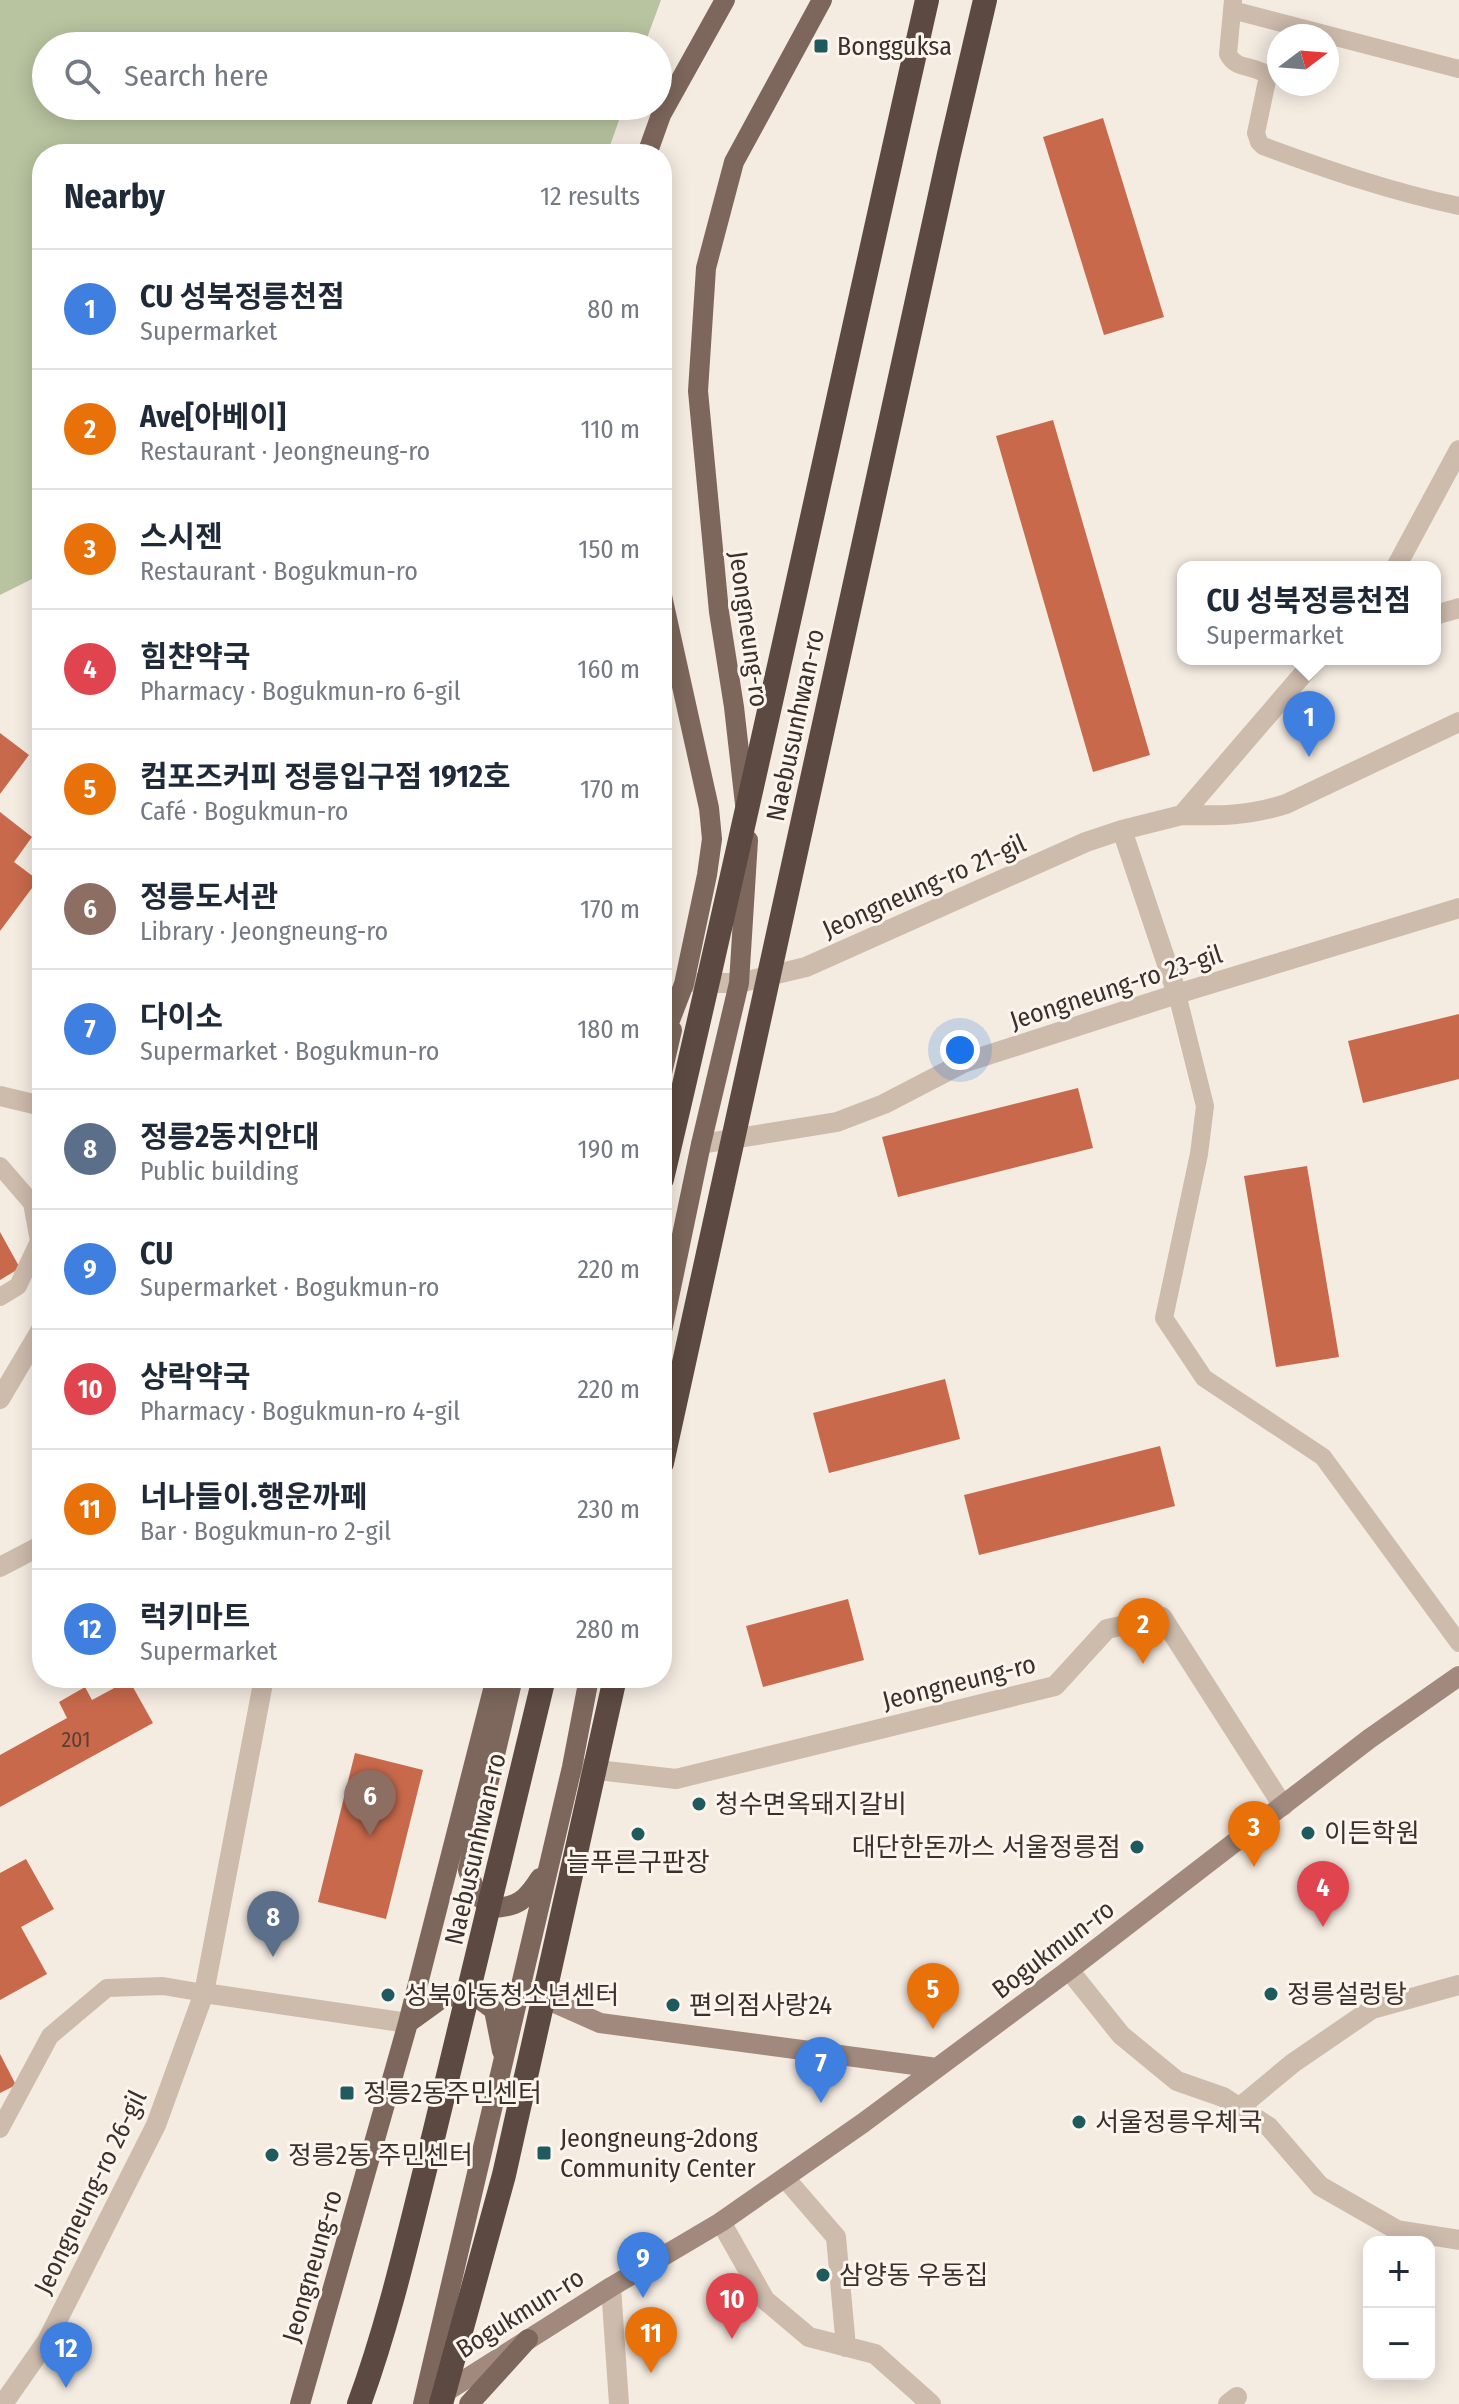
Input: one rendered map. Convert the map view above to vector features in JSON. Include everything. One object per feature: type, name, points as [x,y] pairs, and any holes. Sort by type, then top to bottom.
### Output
[{"type":"highway","name":"Naebusunhwan-ro","points":[[672,1137],[726,909],[927,0]]},
{"type":"highway","name":"Naebusunhwan-ro","points":[[672,1417],[985,0]]},
{"type":"highway","name":"Naebusunhwan-ro","points":[[359,2404],[408,2236],[477,1965],[542,1688]]},
{"type":"highway","points":[[441,2404],[504,2175],[613,1688]]},
{"type":"main road","points":[[672,95],[725,0]]},
{"type":"main road","name":"Jeongneung-ro","points":[[672,1283],[739,983],[748,833],[734,707],[719,612],[698,391],[706,268],[734,162],[822,0]]},
{"type":"main road","points":[[651,144],[659,120]]},
{"type":"main road","points":[[672,641],[709,808],[712,839],[672,1033]]},
{"type":"main road","points":[[672,1015],[684,984]]},
{"type":"main road","name":"Bogukmun-ro","points":[[424,2404],[721,2222],[785,2178],[1069,1970],[1369,1739],[1459,1676]]},
{"type":"main road","name":"Jeongneung-ro","points":[[300,2404],[408,2023],[493,1688]]},
{"type":"main road","points":[[511,1688],[468,1870],[476,1894],[492,1908],[506,1907],[527,1898],[548,1865]]},
{"type":"main road","points":[[424,2404],[572,1767],[587,1688]]},
{"type":"main road","points":[[521,1988],[600,2023],[937,2068]]},
{"type":"main road","points":[[408,2023],[444,1997],[474,1995],[494,2010],[504,2059]]},
{"type":"main road","points":[[469,2404],[528,2339]]},
{"type":"street","points":[[1399,561],[1459,450]]},
{"type":"street","points":[[1182,815],[1311,665]]},
{"type":"street","name":"Jeongneung-ro 21-gil","points":[[684,984],[739,983],[806,967],[1086,842],[1182,815],[1233,816],[1286,804],[1459,722]]},
{"type":"street","points":[[1122,830],[1177,994]]},
{"type":"street","name":"Jeongneung-ro 23-gil","points":[[701,1144],[837,1122],[884,1104],[963,1063],[1459,908]]},
{"type":"street","points":[[0,1096],[32,1104]]},
{"type":"street","points":[[0,1399],[32,1345]]},
{"type":"street","points":[[0,1567],[32,1550]]},
{"type":"street","name":"Jeongneung-ro","points":[[572,1767],[676,1779],[1055,1686],[1107,1629],[1162,1617],[1283,1806]]},
{"type":"street","name":"Jeongneung-ro 26-gil","points":[[3,2404],[47,2341],[156,2125],[204,1993],[262,1688]]},
{"type":"street","points":[[1069,1970],[1121,2035],[1177,2081],[1223,2097],[1269,2127],[1320,2186],[1397,2230],[1459,2240]]},
{"type":"street","points":[[1240,2107],[1293,2063],[1372,2009],[1459,1985]]},
{"type":"street","points":[[204,1993],[408,2023]]},
{"type":"street","points":[[785,2178],[836,2237],[846,2347]]},
{"type":"street","points":[[721,2222],[765,2300],[809,2337],[875,2354],[931,2404]]},
{"type":"street","points":[[611,2287],[619,2404]]},
{"type":"lane","points":[[1459,69],[1232,5],[1228,54],[1231,60],[1236,65],[1261,71],[1268,76],[1256,133],[1263,146],[1335,173],[1427,200],[1459,206]]},
{"type":"lane","points":[[1177,994],[1205,1106],[1199,1154],[1164,1318],[1204,1378],[1323,1457],[1459,1643]]},
{"type":"lane","points":[[0,1166],[32,1203]]},
{"type":"lane","points":[[0,1297],[18,1286],[32,1256]]},
{"type":"lane","points":[[0,2129],[50,2036],[107,1988],[163,1986],[204,1993]]},
{"type":"green space","points":[[0,0],[661,0],[649,32],[32,32],[32,120],[619,120],[611,144],[32,144],[32,579],[0,595]]},
{"type":"building","points":[[1103,118],[1164,317],[1104,335],[1043,137]]},
{"type":"building","points":[[1053,420],[1150,755],[1093,772],[996,436]]},
{"type":"building","points":[[0,733],[29,755],[0,794]]},
{"type":"building","points":[[0,812],[32,837],[14,862],[32,876],[32,888],[0,931]]},
{"type":"building","points":[[1459,1014],[1459,1079],[1363,1103],[1348,1041]]},
{"type":"building","points":[[1078,1088],[1093,1148],[898,1197],[882,1137]]},
{"type":"building","points":[[1307,1166],[1339,1357],[1276,1367],[1244,1176]]},
{"type":"building","points":[[0,1232],[20,1268],[0,1280]]},
{"type":"building","points":[[945,1379],[960,1439],[829,1473],[813,1413]]},
{"type":"building","points":[[1160,1446],[1175,1506],[979,1555],[964,1495]]},
{"type":"building","points":[[848,1599],[864,1660],[763,1687],[746,1626]]},
{"type":"building","points":[[83,1688],[92,1700],[114,1688],[133,1688],[153,1723],[0,1807],[0,1755],[67,1718],[59,1702]]},
{"type":"building","points":[[355,1753],[423,1770],[386,1919],[318,1902]]},
{"type":"building","points":[[26,1859],[54,1909],[21,1927],[47,1974],[0,2000],[0,1873]]},
{"type":"building","points":[[0,2054],[16,2085],[0,2093]]},
{"type":"place","name":"Bongguksa","points":[[821,46]]},
{"type":"place","name":"CU 성북정릉천점","points":[[1309,757]]},
{"type":"place","name":"Ave[아베이]","points":[[1143,1664]]},
{"type":"place","name":"청수면옥돼지갈비","points":[[699,1804]]},
{"type":"place","name":"이든학원","points":[[1308,1833]]},
{"type":"place","name":"늘푸른구판장","points":[[638,1834]]},
{"type":"place","name":"정릉도서관","points":[[370,1836]]},
{"type":"place","name":"대단한돈까스 서울정릉점","points":[[1137,1847]]},
{"type":"place","name":"스시젠","points":[[1254,1867]]},
{"type":"place","name":"힘챤약국","points":[[1323,1927]]},
{"type":"place","name":"정릉2동치안대","points":[[273,1957]]},
{"type":"place","name":"정릉설렁탕","points":[[1271,1994]]},
{"type":"place","name":"성북아동청소년센터","points":[[388,1995]]},
{"type":"place","name":"편의점사랑24","points":[[673,2005]]},
{"type":"place","name":"컴포즈커피 정릉입구점 1912호","points":[[933,2029]]},
{"type":"place","name":"정릉2동주민센터","points":[[347,2093]]},
{"type":"place","name":"다이소","points":[[821,2103]]},
{"type":"place","name":"서울정릉우체국","points":[[1079,2122]]},
{"type":"place","name":"Jeongneung-2dong Community Center","points":[[544,2153]]},
{"type":"place","name":"정릉2동 주민센터","points":[[272,2155]]},
{"type":"place","name":"삼양동 우동집","points":[[823,2275]]},
{"type":"place","name":"CU","points":[[643,2298]]},
{"type":"place","name":"상락약국","points":[[732,2339]]},
{"type":"place","name":"너나들이.행운까페","points":[[651,2373]]},
{"type":"place","name":"럭키마트","points":[[66,2388]]}]
